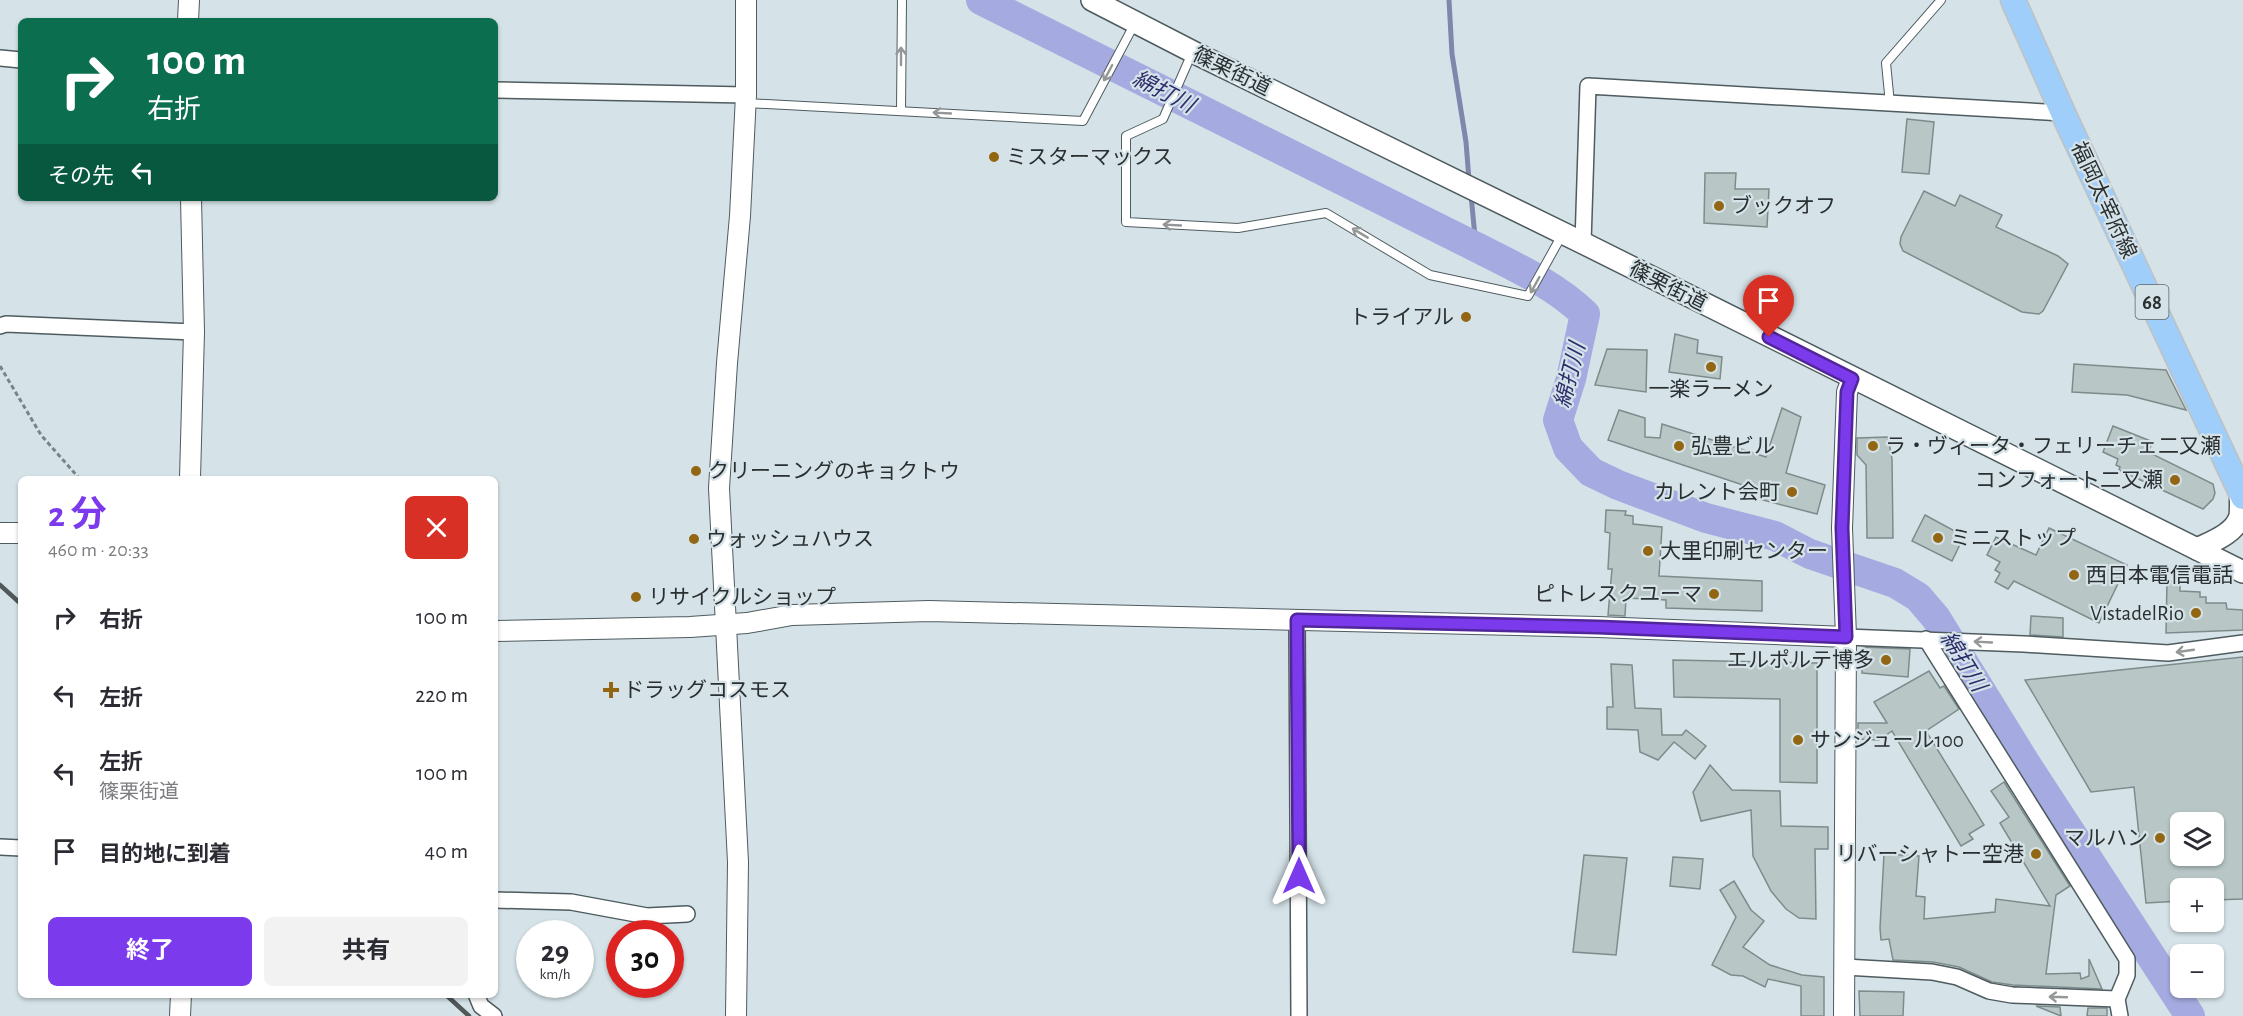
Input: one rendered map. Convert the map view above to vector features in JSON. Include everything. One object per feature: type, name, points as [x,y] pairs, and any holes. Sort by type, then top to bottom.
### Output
[{"type":"main road","name":"篠栗街道","points":[[1092,0],[2243,572]]},
{"type":"main road","name":"福岡太宰府線","points":[[2013,0],[2063,113],[2242,494]]},
{"type":"main road","points":[[2197,549],[2227,533],[2234,526],[2240,517],[2242,494]]},
{"type":"street","points":[[189,0],[189,18]]},
{"type":"street","points":[[736,1016],[738,862],[719,488],[740,216],[746,99],[746,0]]},
{"type":"street","points":[[0,58],[18,60]]},
{"type":"street","points":[[1583,243],[1588,86],[1890,105],[2063,113]]},
{"type":"street","points":[[498,90],[746,99]]},
{"type":"street","points":[[190,476],[194,332],[191,201]]},
{"type":"street","points":[[0,326],[6,324],[194,332]]},
{"type":"street","points":[[1844,1016],[1846,637],[1842,528],[1847,392],[1852,379]]},
{"type":"street","points":[[0,533],[18,533]]},
{"type":"street","points":[[498,631],[690,627],[747,623],[792,615],[929,611],[1598,627],[2024,644],[2168,653],[2243,643]]},
{"type":"street","points":[[1297,620],[1299,1016]]},
{"type":"street","points":[[1934,640],[2127,959],[2127,975],[2116,999],[2120,1016]]},
{"type":"street","points":[[0,847],[18,848]]},
{"type":"street","points":[[498,900],[571,902],[647,916],[687,914]]},
{"type":"street","points":[[1845,967],[1932,972],[1957,977],[1989,991],[2012,995],[2116,999]]},
{"type":"street","points":[[180,1016],[181,998]]},
{"type":"street","points":[[478,998],[482,1006],[494,1016]]},
{"type":"lane","points":[[901,111],[902,0]]},
{"type":"lane","points":[[1890,105],[1886,63],[1941,0]]},
{"type":"lane","points":[[746,99],[901,111],[1083,121],[1136,21]]},
{"type":"lane","points":[[1193,52],[1163,119],[1125,136],[1126,222],[1238,228],[1326,213],[1430,275],[1528,296],[1563,233]]},
{"type":"path","points":[[0,366],[41,435],[77,476]]},
{"type":"building","points":[[1907,119],[1934,122],[1929,174],[1902,172]]},
{"type":"building","points":[[1705,173],[1736,173],[1735,189],[1769,189],[1767,227],[1704,223]]},
{"type":"building","points":[[1924,191],[1955,206],[1960,195],[2002,215],[1996,227],[2058,256],[2068,264],[2043,311],[2039,314],[2022,312],[1903,251],[1900,244],[1901,237]]},
{"type":"building","points":[[1675,334],[1698,340],[1697,353],[1722,357],[1720,379],[1669,372]]},
{"type":"building","points":[[1607,349],[1647,350],[1646,392],[1595,385]]},
{"type":"building","points":[[2074,364],[2166,370],[2186,410],[2127,395],[2072,392]]},
{"type":"building","points":[[1782,408],[1801,417],[1786,473],[1825,485],[1817,514],[1759,499],[1761,491],[1608,440],[1619,410],[1645,418],[1645,437],[1660,438],[1662,424],[1766,457]]},
{"type":"building","points":[[2113,426],[2153,442],[2148,452],[2213,484],[2215,493],[2213,499],[2203,509],[2119,470],[2120,467],[2116,465],[2118,459],[2103,452]]},
{"type":"building","points":[[1888,437],[1892,459],[1893,538],[1867,538],[1866,465],[1857,455],[1857,438]]},
{"type":"building","points":[[1606,510],[1626,511],[1625,515],[1633,516],[1633,524],[1662,527],[1659,576],[1762,581],[1762,611],[1666,608],[1666,600],[1626,598],[1625,616],[1608,615],[1612,569],[1608,569],[1610,533],[1605,532]]},
{"type":"building","name":"ミニストップ","points":[[1925,515],[1964,536],[1952,561],[1912,541]]},
{"type":"building","name":"西日本電信電話","points":[[2049,528],[2127,565],[2099,623],[2014,581],[2008,589],[1995,582],[2000,573],[1995,570],[2000,562],[1987,555],[1996,537],[2036,555]]},
{"type":"building","points":[[2167,581],[2180,582],[2180,591],[2200,592],[2200,597],[2206,597],[2206,603],[2226,603],[2227,609],[2243,610],[2243,630],[2166,633]]},
{"type":"building","points":[[2031,616],[2063,618],[2063,637],[2030,635]]},
{"type":"building","name":"エルポルテ博多","points":[[1863,647],[1910,649],[1908,677],[1862,673]]},
{"type":"building","points":[[2243,657],[2243,899],[2224,900],[2224,878],[2170,878],[2170,902],[2146,903],[2134,787],[2091,792],[2025,680]]},
{"type":"building","name":"サンジュール100","points":[[1673,660],[1817,663],[1817,783],[1780,782],[1780,699],[1674,697]]},
{"type":"building","points":[[1611,664],[1632,665],[1635,708],[1661,709],[1662,735],[1682,735],[1686,730],[1706,746],[1695,759],[1674,742],[1658,760],[1640,752],[1638,730],[1607,729],[1607,707],[1613,707]]},
{"type":"building","points":[[1929,671],[1940,688],[1944,686],[1959,709],[1926,731],[1984,825],[1969,834],[1973,839],[1961,846],[1892,731],[1879,740],[1858,739],[1858,723],[1887,723],[1874,702]]},
{"type":"building","points":[[1710,765],[1732,790],[1780,791],[1781,826],[1828,827],[1828,849],[1815,849],[1816,919],[1799,918],[1786,909],[1771,891],[1753,856],[1751,810],[1701,821],[1693,792]]},
{"type":"building","points":[[2004,782],[2070,886],[2056,895],[2046,974],[2080,973],[2081,979],[2089,976],[2089,959],[2102,989],[1992,982],[1959,967],[1933,962],[1893,960],[1889,939],[1881,940],[1884,854],[1919,856],[1916,896],[1925,897],[1924,919],[1995,912],[1996,899],[2050,906],[2000,823],[2009,817],[1991,791]]},
{"type":"building","points":[[1584,855],[1627,858],[1616,955],[1573,952]]},
{"type":"building","points":[[1673,857],[1703,859],[1700,889],[1670,886]]},
{"type":"building","points":[[1734,881],[1751,910],[1764,921],[1743,947],[1770,965],[1802,975],[1824,977],[1824,1016],[1801,1016],[1801,986],[1768,979],[1765,987],[1743,976],[1731,975],[1712,965],[1736,917],[1720,890]]},
{"type":"building","points":[[1859,991],[1904,992],[1903,1016],[1860,1016]]},
{"type":"building","points":[[2036,1006],[2060,1007],[2061,1016]]},
{"type":"building","points":[[2088,1008],[2107,1008],[2107,1016],[2087,1016]]},
{"type":"waterway","name":"綿打川","points":[[981,0],[1504,261],[1533,276],[1573,303],[1585,314],[1571,379],[1558,420],[1568,448],[1591,472],[1618,485],[1706,518],[1775,536],[1810,554],[1895,583],[1918,597],[1936,618],[2026,764],[2190,1016]]},
{"type":"waterway","points":[[1449,0],[1452,54],[1466,142],[1469,180]]},
{"type":"waterway","points":[[1471,195],[1476,247]]},
{"type":"railway","points":[[0,585],[18,601]]},
{"type":"railway","points":[[449,998],[469,1016]]},
{"type":"place","name":"ミスターマックス","points":[[994,157]]},
{"type":"place","name":"ブックオフ","points":[[1719,206]]},
{"type":"place","name":"トライアル","points":[[1466,317]]},
{"type":"place","name":"一楽ラーメン","points":[[1711,367]]},
{"type":"place","name":"弘豊ビル","points":[[1679,446]]},
{"type":"place","name":"ラ・ヴィータ・フェリーチェ二又瀬","points":[[1873,446]]},
{"type":"place","name":"クリーニングのキョクトウ","points":[[696,471]]},
{"type":"place","name":"コンフォート二又瀬","points":[[2175,480]]},
{"type":"place","name":"カレント会町","points":[[1792,492]]},
{"type":"place","name":"ミニストップ","points":[[1938,538]]},
{"type":"place","name":"ウォッシュハウス","points":[[694,539]]},
{"type":"place","name":"大里印刷センター","points":[[1648,551]]},
{"type":"place","name":"西日本電信電話","points":[[2074,575]]},
{"type":"place","name":"ピトレスクユーマ","points":[[1714,594]]},
{"type":"place","name":"リサイクルショップ","points":[[636,597]]},
{"type":"place","name":"VistadelRio","points":[[2196,613]]},
{"type":"place","name":"エルポルテ博多","points":[[1886,660]]},
{"type":"place","name":"ドラッグコスモス","points":[[611,690]]},
{"type":"place","name":"サンジュール100","points":[[1798,740]]},
{"type":"place","name":"マルハン","points":[[2160,838]]},
{"type":"place","name":"リバーシャトー空港","points":[[2036,854]]},
{"type":"route","points":[[1299,876],[1297,620],[1598,627],[1846,637],[1842,528],[1847,392],[1852,379],[1769,337]]}]
